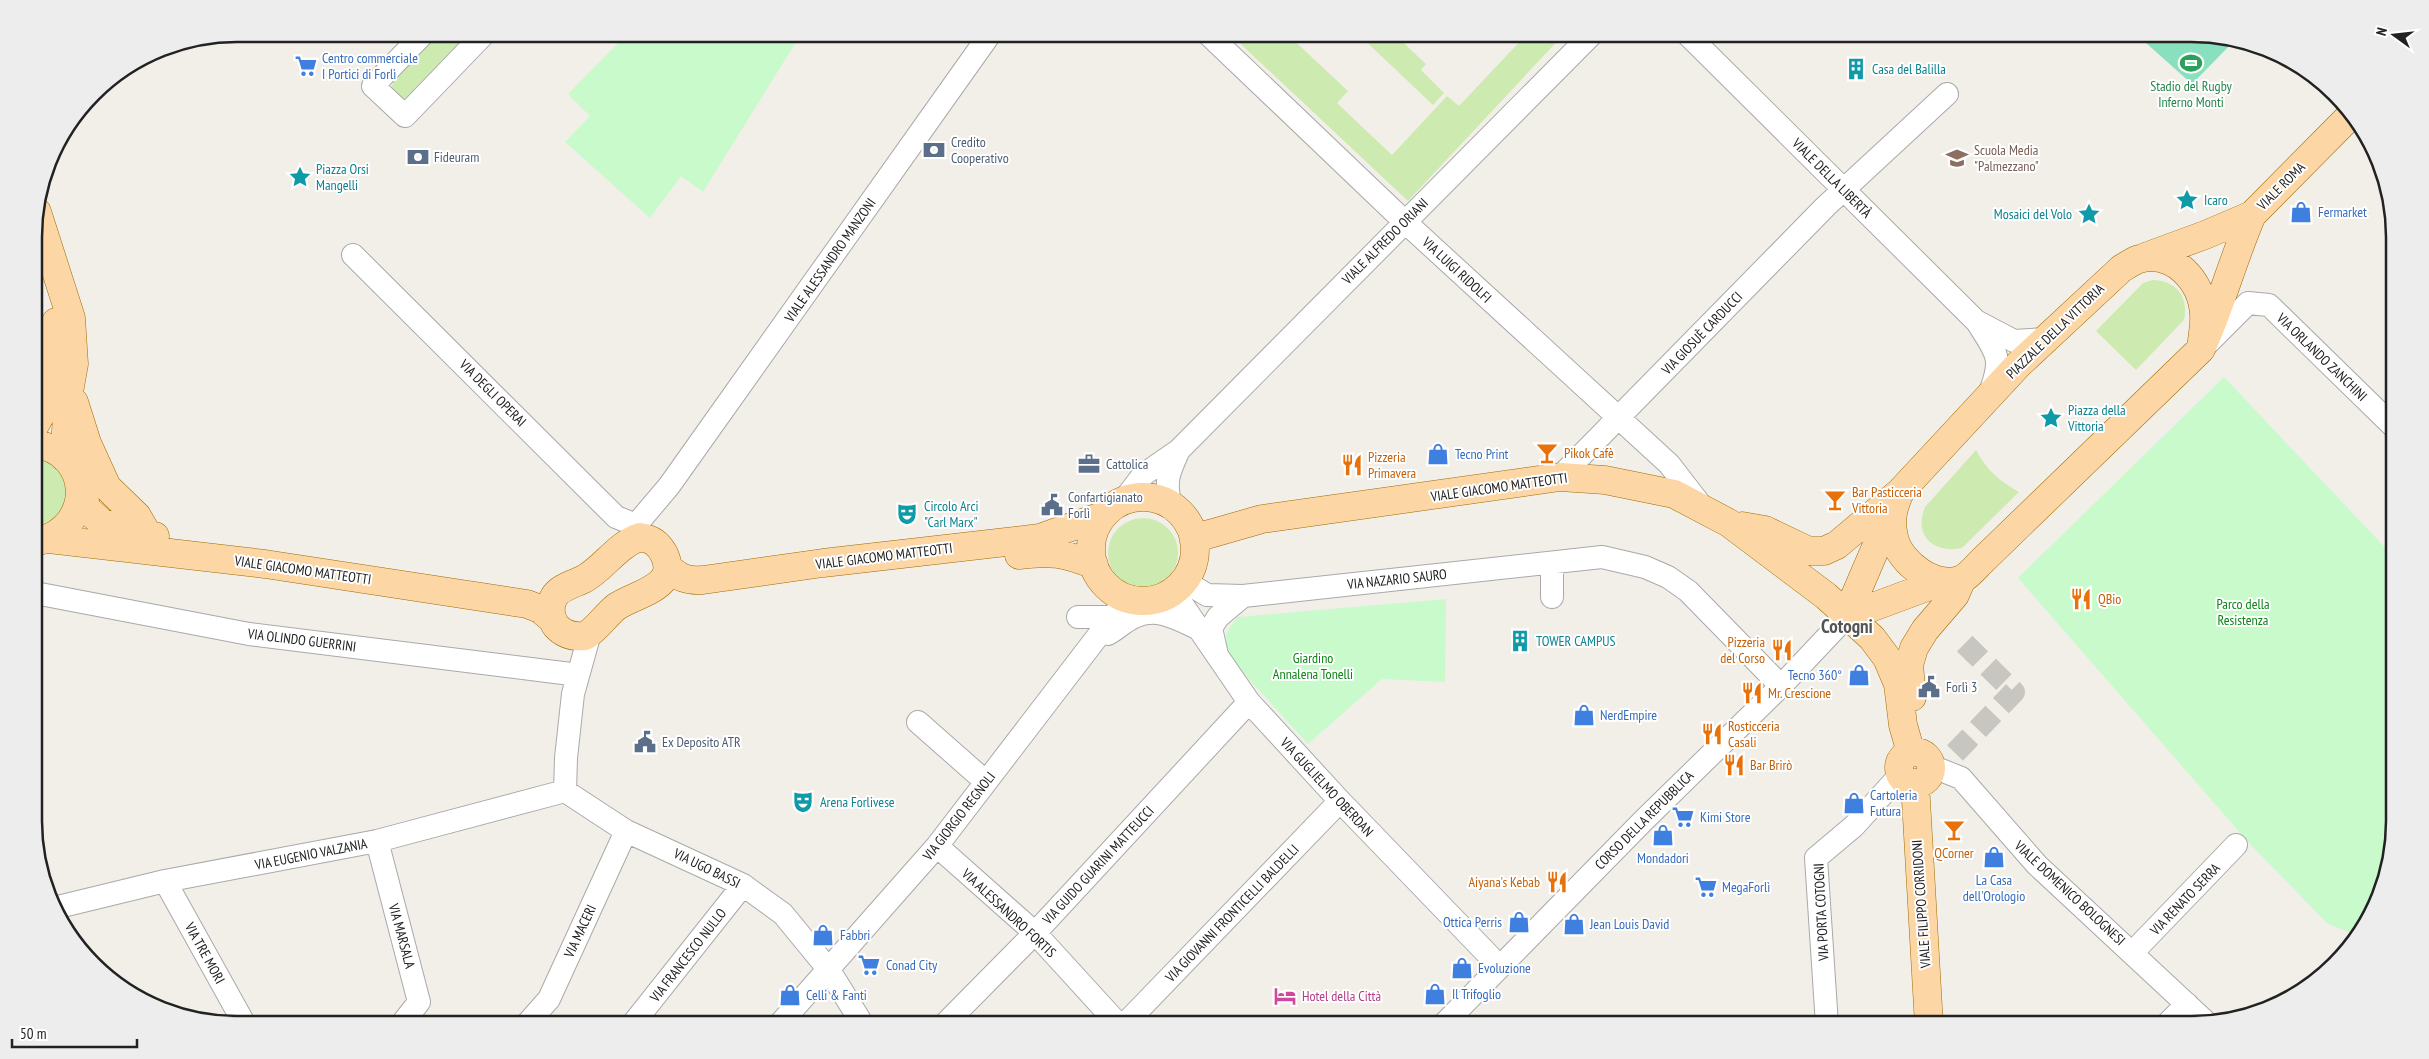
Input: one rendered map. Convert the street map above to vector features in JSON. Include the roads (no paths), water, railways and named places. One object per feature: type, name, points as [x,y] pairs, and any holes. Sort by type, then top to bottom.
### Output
[{"type":"main road","name":"VIALE ROMA","points":[[2139,259],[2205,235],[2252,214],[2346,120]]},
{"type":"main road","points":[[1846,617],[1953,580],[2201,349],[2218,310],[2232,262],[2252,214]]},
{"type":"main road","points":[[43,230],[71,318],[74,364],[46,406]]},
{"type":"main road","points":[[2139,259],[2170,261],[2186,271],[2194,280],[2201,295],[2204,314],[2201,349]]},
{"type":"main road","name":"PIAZZALE DELLA VITTORIA","points":[[1846,617],[1896,501],[1987,397],[2045,339],[2121,269],[2139,259]]},
{"type":"main road","points":[[42,269],[57,315],[54,358],[46,406],[80,492],[75,515],[64,529],[42,540]]},
{"type":"main road","points":[[46,406],[81,421],[87,443],[107,487],[137,516],[148,535]]},
{"type":"main road","points":[[42,446],[46,447],[71,468]]},
{"type":"main road","name":"VIALE GIACOMO MATTEOTTI","points":[[71,468],[87,509],[102,523],[148,535],[447,583],[557,616]]},
{"type":"main road","name":"VIALE GIACOMO MATTEOTTI","points":[[1194,541],[1206,535],[1262,519],[1560,477],[1629,483],[1674,494],[1729,523],[1826,596],[1846,617]]},
{"type":"main road","points":[[1148,497],[1175,508],[1189,525],[1194,541],[1194,558],[1178,586],[1151,600],[1120,608],[1094,565],[1091,554],[1092,538],[1102,516],[1124,500],[1148,497]]},
{"type":"main road","points":[[1896,501],[1894,538],[1901,553],[1912,566],[1928,576],[1953,580]]},
{"type":"main road","name":"VIALE GIACOMO MATTEOTTI","points":[[1729,523],[1764,530],[1809,551],[1824,551],[1837,545],[1896,501]]},
{"type":"main road","name":"VIALE GIACOMO MATTEOTTI","points":[[1175,508],[1203,518],[1262,519]]},
{"type":"main road","name":"VIALE GIACOMO MATTEOTTI","points":[[663,577],[678,577],[691,581],[703,580],[823,563],[1040,538],[1102,516]]},
{"type":"main road","points":[[639,535],[658,545],[663,577],[610,612],[590,633],[577,637],[557,616],[561,589],[598,570],[639,535]]},
{"type":"main road","name":"VIALE GIACOMO MATTEOTTI","points":[[42,540],[265,564],[527,604],[557,616]]},
{"type":"main road","name":"VIALE GIACOMO MATTEOTTI","points":[[663,577],[705,593],[1041,552],[1066,554],[1094,565]]},
{"type":"main road","name":"VIALE FILIPPO CORRIDONI","points":[[1929,1016],[1917,767],[1919,746],[1914,722],[1909,664],[1914,648],[1925,630],[1955,595],[1953,580]]},
{"type":"main road","name":"VIALE FILIPPO CORRIDONI","points":[[1846,617],[1872,638],[1887,658],[1894,673],[1917,767]]},
{"type":"street","points":[[415,42],[373,86],[405,116],[476,42]]},
{"type":"street","name":"VIALE ALESSANDRO MANZONI","points":[[639,535],[669,486],[984,42]]},
{"type":"street","name":"VIA LUIGI RIDOLFI","points":[[1216,42],[1404,221],[1669,464],[1703,508]]},
{"type":"street","name":"VIALE ALFREDO ORIANI","points":[[1124,500],[1143,475],[1179,450],[1404,221],[1584,42]]},
{"type":"street","name":"VIALE DELLA LIBERTÀ","points":[[1695,42],[1977,322],[1998,357],[1998,367],[1987,397]]},
{"type":"street","name":"VIA GIOSUÈ CARDUCCI","points":[[1560,477],[1811,222],[1947,94]]},
{"type":"street","name":"VIA DEGLI OPERAI","points":[[354,255],[616,517],[639,535]]},
{"type":"street","name":"VIA ORLANDO ZANCHINI","points":[[2201,349],[2248,303],[2269,305],[2387,420]]},
{"type":"street","name":"VIALE DELLA LIBERTÀ","points":[[1977,322],[2014,340],[2045,339]]},
{"type":"street","name":"VIALE ALFREDO ORIANI","points":[[1175,508],[1167,490],[1168,474],[1179,450]]},
{"type":"street","name":"VIA NAZARIO SAURO","points":[[1178,586],[1207,594],[1242,596],[1602,558],[1645,567],[1668,577],[1688,591],[1781,686]]},
{"type":"street","points":[[1552,562],[1552,597]]},
{"type":"street","name":"VIA GUGLIELMO OBERDAN","points":[[1178,586],[1201,630],[1249,702],[1340,801],[1500,967]]},
{"type":"street","name":"VIA OLINDO GUERRINI","points":[[42,594],[249,634],[572,684]]},
{"type":"street","points":[[1217,655],[1211,628],[1218,616],[1242,596]]},
{"type":"street","points":[[1078,617],[1120,608]]},
{"type":"street","name":"VIA GIORGIO REGNOLI","points":[[787,1016],[937,846],[1120,608]]},
{"type":"street","points":[[1094,642],[1133,617],[1154,612],[1169,615],[1201,630]]},
{"type":"street","points":[[557,616],[572,684]]},
{"type":"street","name":"CORSO DELLA REPUBBLICA","points":[[1452,1016],[1644,820],[1781,686],[1846,617]]},
{"type":"street","points":[[565,791],[572,684],[590,633]]},
{"type":"street","name":"VIA GUIDO GUARINI MATTEUCCI","points":[[953,1016],[1035,933],[1249,702]]},
{"type":"street","points":[[918,722],[986,782]]},
{"type":"street","name":"VIALE DOMENICO BOLOGNESI","points":[[1917,767],[1960,778],[2025,853],[2200,1016]]},
{"type":"street","name":"VIA PORTA COTOGNI","points":[[1827,1016],[1816,858],[1854,826],[1917,767]]},
{"type":"street","name":"VIA UGO BASSI","points":[[565,791],[626,831],[743,884],[783,914],[829,970],[857,1016]]},
{"type":"street","name":"VIA EUGENIO VALZANIA","points":[[62,906],[166,881],[377,841],[565,791]]},
{"type":"street","name":"VIA GIOVANNI FRONTICELLI BALDELLI","points":[[1133,1016],[1340,801]]},
{"type":"street","name":"VIA MACERI","points":[[534,1016],[549,999],[626,831]]},
{"type":"street","name":"VIA MARSALA","points":[[377,841],[419,1002],[408,1016]]},
{"type":"street","name":"VIA RENATO SERRA","points":[[2132,952],[2236,845]]},
{"type":"street","name":"VIA ALESSANDRO FORTIS","points":[[937,846],[1035,933],[1111,1016]]},
{"type":"street","name":"VIA TRE MORI","points":[[166,881],[240,1016]]},
{"type":"street","name":"VIA FRANCESCO NULLO","points":[[639,1016],[743,884]]},
{"type":"street","points":[[2175,1016],[2187,1004]]},
{"type":"tunnel","points":[[1955,753],[2014,692],[1962,641]]},
{"type":"place","name":"Stadio del Rugby Inferno Monti","points":[[2191,63]]},
{"type":"place","name":"Centro commerciale I Portici di Forlì","points":[[306,66]]},
{"type":"place","name":"Casa del Balilla","points":[[1856,69]]},
{"type":"place","name":"Credito Cooperativo","points":[[934,150]]},
{"type":"place","name":"Fideuram","points":[[418,157]]},
{"type":"place","name":"Scuola Media \"Palmezzano\"","points":[[1957,158]]},
{"type":"place","name":"Piazza Orsi Mangelli","points":[[300,177]]},
{"type":"place","name":"Icaro","points":[[2187,200]]},
{"type":"place","name":"Fermarket","points":[[2301,212]]},
{"type":"place","name":"Mosaici del Volo","points":[[2089,214]]},
{"type":"place","name":"Piazza della Vittoria","points":[[2051,418]]},
{"type":"place","name":"Pikok Cafè","points":[[1547,453]]},
{"type":"place","name":"Tecno Print","points":[[1438,454]]},
{"type":"place","name":"Cattolica","points":[[1089,464]]},
{"type":"place","name":"Pizzeria Primavera","points":[[1352,465]]},
{"type":"place","name":"Bar Pasticceria Vittoria","points":[[1835,500]]},
{"type":"place","name":"Confartigianato Forlì","points":[[1052,505]]},
{"type":"place","name":"Circolo Arci \"Carl Marx\"","points":[[907,514]]},
{"type":"place","name":"QBio","points":[[2081,599]]},
{"type":"place","name":"TOWER CAMPUS","points":[[1520,641]]},
{"type":"place","name":"Pizzeria del Corso","points":[[1782,650]]},
{"type":"place","name":"Tecno 360°","points":[[1859,675]]},
{"type":"place","name":"Forlì 3","points":[[1929,687]]},
{"type":"place","name":"Mr. Crescione","points":[[1752,693]]},
{"type":"place","name":"NerdEmpire","points":[[1584,715]]},
{"type":"place","name":"Rosticceria Casali","points":[[1712,734]]},
{"type":"place","name":"Ex Deposito ATR","points":[[645,742]]},
{"type":"place","name":"Bar Brirò","points":[[1734,765]]},
{"type":"place","name":"Arena Forlivese","points":[[803,802]]},
{"type":"place","name":"Cartoleria Futura","points":[[1854,803]]},
{"type":"place","name":"Kimi Store","points":[[1683,817]]},
{"type":"place","name":"QCorner","points":[[1954,830]]},
{"type":"place","name":"Mondadori","points":[[1663,835]]},
{"type":"place","name":"La Casa dell'Orologio","points":[[1994,857]]},
{"type":"place","name":"Aiyana's Kebab","points":[[1557,882]]},
{"type":"place","name":"MegaForlì","points":[[1706,887]]},
{"type":"place","name":"Ottica Perris","points":[[1519,922]]},
{"type":"place","name":"Jean Louis David","points":[[1574,924]]},
{"type":"place","name":"Fabbri","points":[[823,935]]},
{"type":"place","name":"Conad City","points":[[869,965]]},
{"type":"place","name":"Evoluzione","points":[[1462,968]]},
{"type":"place","name":"Il Trifoglio","points":[[1435,994]]},
{"type":"place","name":"Celli & Fanti","points":[[790,995]]},
{"type":"place","name":"Hotel della Città","points":[[1285,996]]},
{"type":"district","name":"Cotogni","points":[[1847,626]]},
{"type":"park label","name":"Parco della Resistenza","points":[[2243,612]]},
{"type":"park label","name":"Giardino Annalena Tonelli","points":[[1313,666]]}]
